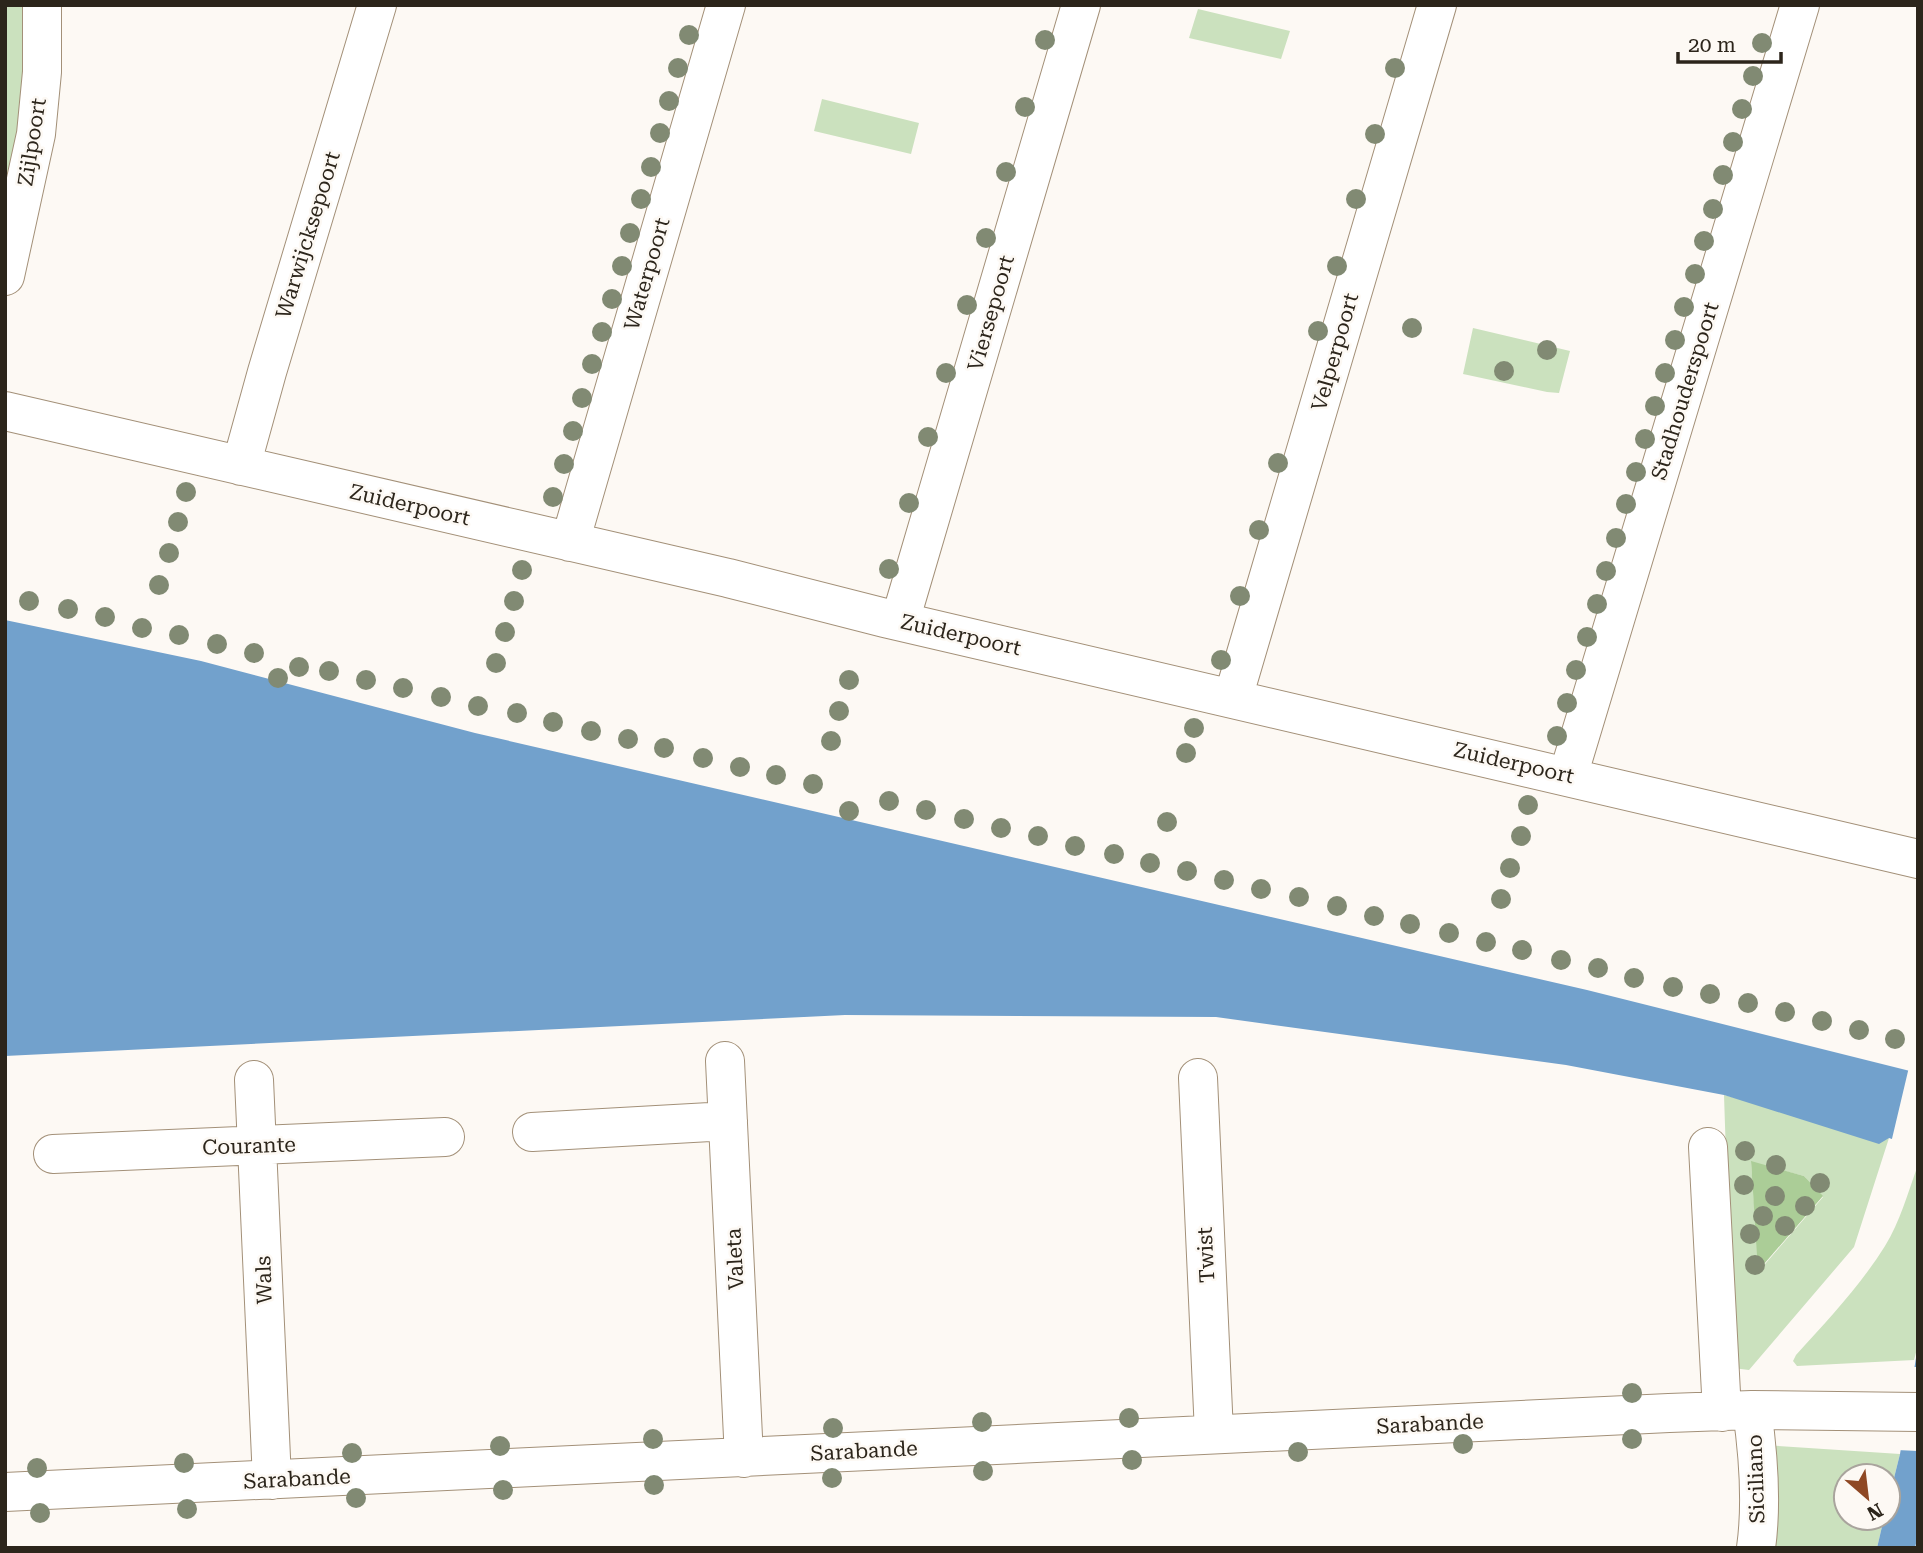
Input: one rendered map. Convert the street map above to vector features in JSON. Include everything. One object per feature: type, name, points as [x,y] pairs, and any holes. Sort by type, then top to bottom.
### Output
[{"type":"street","name":"Zijlpoort","points":[[5,276],[36,134],[43,72],[42,5]]},
{"type":"street","name":"Warwijcksepoort","points":[[242,466],[267,372],[377,5]]},
{"type":"street","name":"Waterpoort","points":[[570,542],[726,5]]},
{"type":"street","name":"Viersepoort","points":[[900,621],[1081,5]]},
{"type":"street","name":"Velperpoort","points":[[1233,698],[1437,5]]},
{"type":"street","name":"Stadhouderspoort","points":[[1568,776],[1800,5]]},
{"type":"street","name":"Zuiderpoort","points":[[5,411],[1918,859]]},
{"type":"street","name":"Valeta","points":[[725,1060],[744,1458]]},
{"type":"street","name":"Twist","points":[[1198,1078],[1214,1433]]},
{"type":"street","name":"Wals","points":[[254,1080],[272,1480]]},
{"type":"street","points":[[532,1132],[728,1121]]},
{"type":"street","name":"Courante","points":[[53,1154],[445,1137]]},
{"type":"street","points":[[1708,1147],[1737,1411]]},
{"type":"street","name":"Sarabande","points":[[5,1492],[1214,1433],[1737,1411],[1918,1412]]},
{"type":"street","name":"Siciliano","points":[[1737,1411],[1756,1462],[1756,1548]]},
{"type":"green space","points":[[5,5],[32,5],[5,230]]},
{"type":"green space","points":[[1198,9],[1290,31],[1281,59],[1189,38]]},
{"type":"green space","points":[[822,99],[919,123],[911,154],[814,131]]},
{"type":"green space","points":[[1473,328],[1570,351],[1559,393],[1463,374]]},
{"type":"green space","points":[[1724,1095],[1889,1138],[1854,1247],[1749,1370],[1733,1368]],"holes":[[[1751,1162],[1804,1176],[1823,1197],[1759,1271]]]},
{"type":"green space","points":[[1751,1161],[1804,1176],[1823,1196],[1758,1271]]},
{"type":"green space","points":[[1918,1165],[1918,1345],[1914,1360],[1797,1366],[1793,1361],[1796,1355],[1854,1289],[1885,1246]]},
{"type":"green space","points":[[1764,1445],[1900,1454],[1898,1462],[1832,1462],[1832,1532],[1881,1532],[1877,1548],[1769,1548]]},
{"type":"water","points":[[5,620],[201,661],[475,733],[1587,990],[1918,1073],[1918,1148],[1889,1138],[1879,1144],[1724,1095],[1566,1065],[1216,1017],[845,1015],[5,1056]]},
{"type":"water","points":[[1918,1346],[1918,1535],[1915,1548],[1877,1548],[1881,1532],[1902,1532],[1902,1462],[1898,1462]]},
{"type":"pier","points":[[1909,1067],[1918,1069],[1918,1151],[1891,1143]]},
{"type":"pier","points":[[1910,1367],[1918,1367],[1918,1451],[1897,1450]]}]
